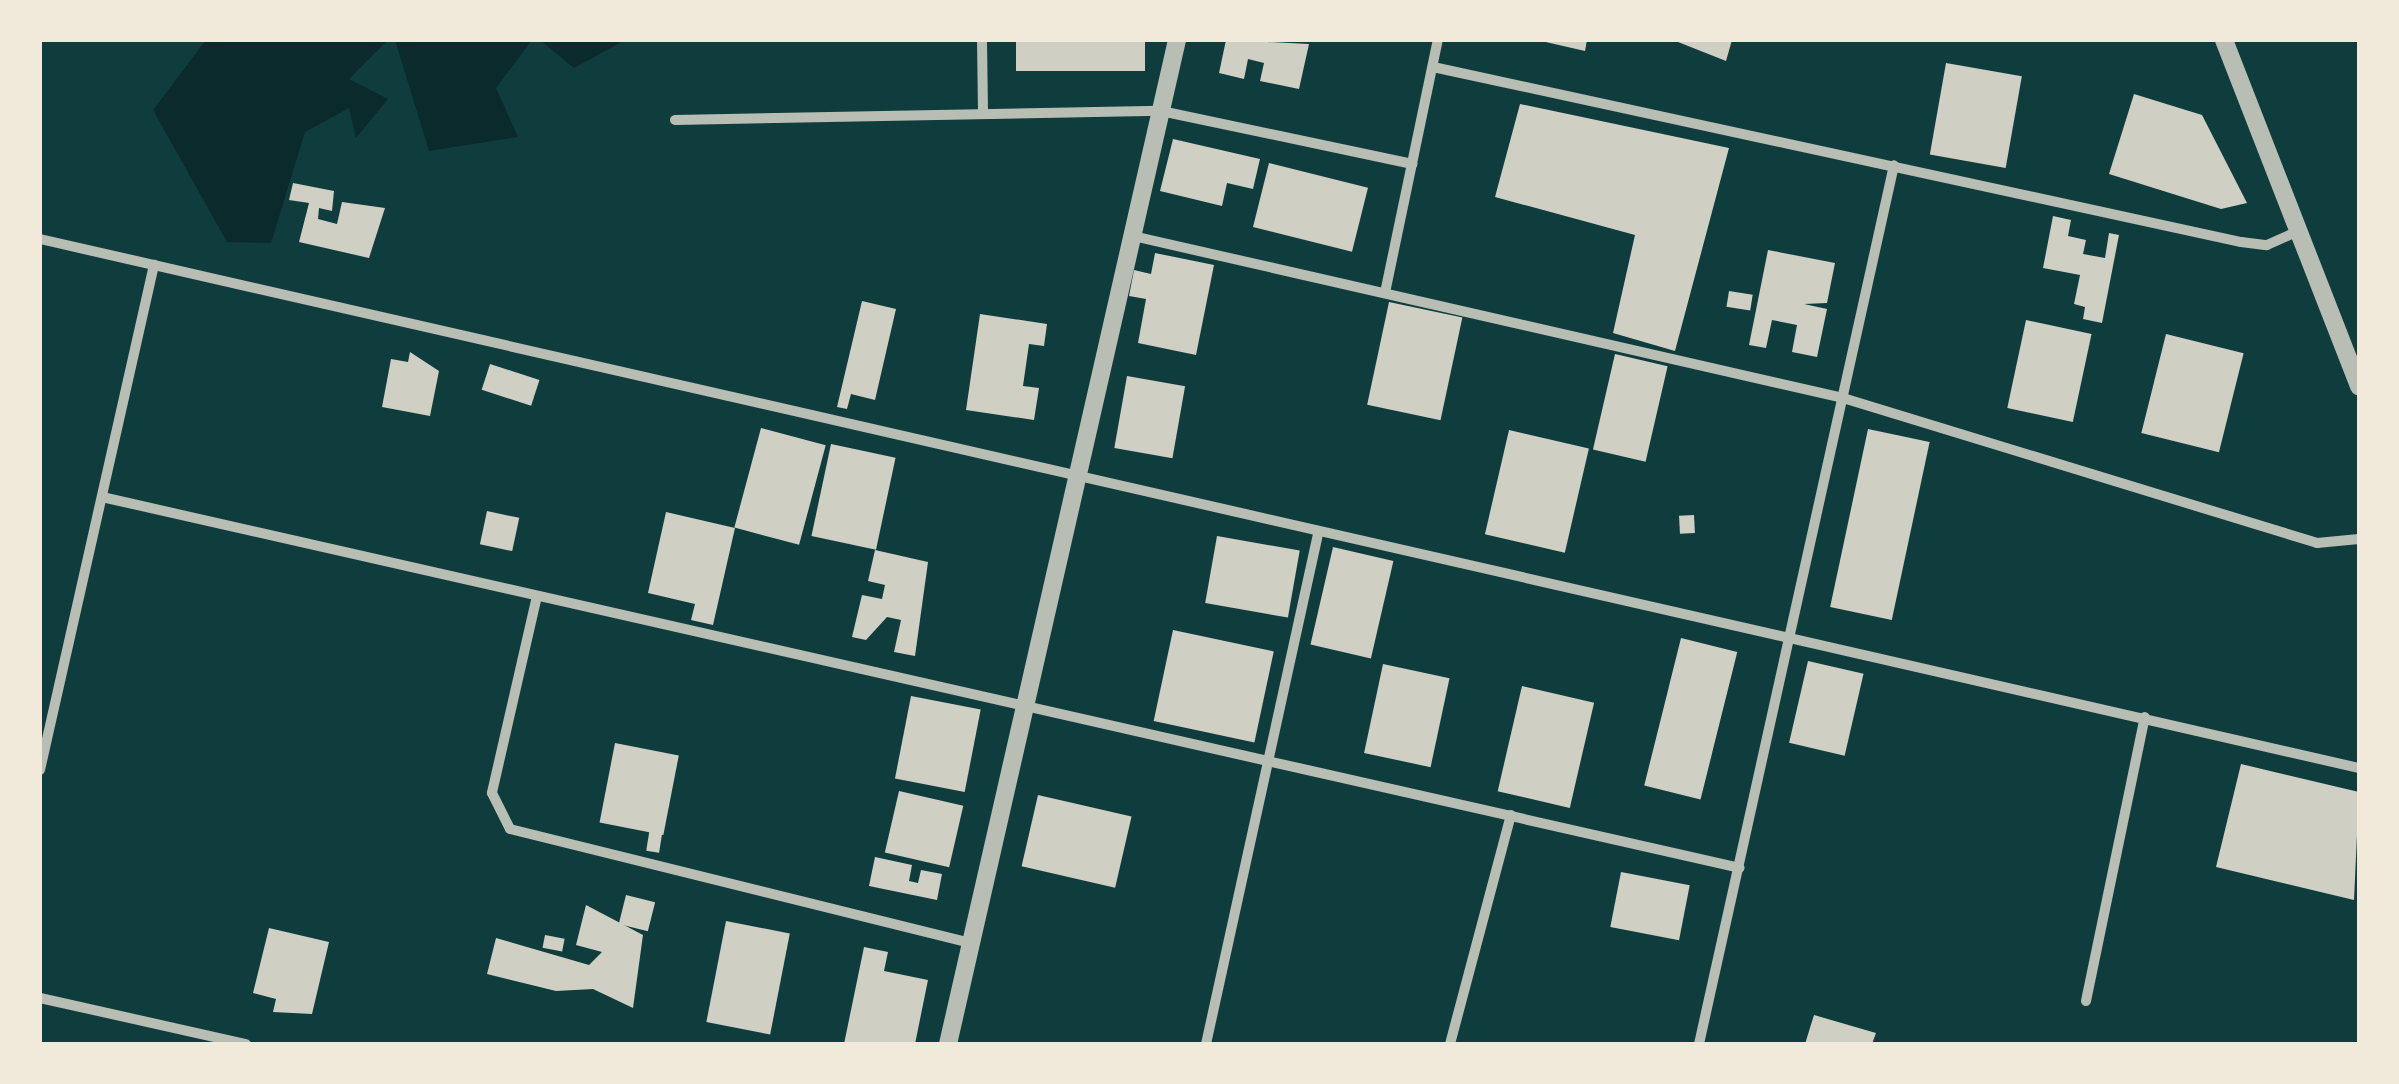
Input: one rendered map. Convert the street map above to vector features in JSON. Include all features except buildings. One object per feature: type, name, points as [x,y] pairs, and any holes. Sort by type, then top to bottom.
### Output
[{"type":"street","points":[[982,40],[983,114]]},
{"type":"street","points":[[948,1044],[1177,40]]},
{"type":"street","points":[[1386,288],[1438,40]]},
{"type":"street","points":[[2224,40],[2359,387]]},
{"type":"street","points":[[1433,67],[2241,242],[2266,244],[2298,232]]},
{"type":"street","points":[[675,120],[1161,111],[1412,164]]},
{"type":"street","points":[[1700,1044],[1894,165]]},
{"type":"street","points":[[1133,236],[1386,288],[1843,398],[2317,544],[2359,540]]},
{"type":"street","points":[[40,239],[1318,534],[1791,634],[2359,768]]},
{"type":"street","points":[[40,770],[44,730],[154,265]]},
{"type":"street","points":[[102,497],[1024,712],[1268,760],[1740,868]]},
{"type":"street","points":[[1206,1044],[1318,534]]},
{"type":"street","points":[[537,596],[492,793],[510,829],[971,943]]},
{"type":"street","points":[[2086,1000],[2145,717]]},
{"type":"street","points":[[1450,1044],[1511,816]]},
{"type":"street","points":[[40,998],[246,1044]]},
{"type":"water","points":[[206,40],[388,40],[349,79],[388,99],[356,138],[349,108],[305,132],[271,243],[227,242],[153,110]]},
{"type":"water","points":[[395,40],[532,40],[496,88],[518,137],[429,151]]},
{"type":"water","points":[[540,40],[625,40],[574,68]]}]
